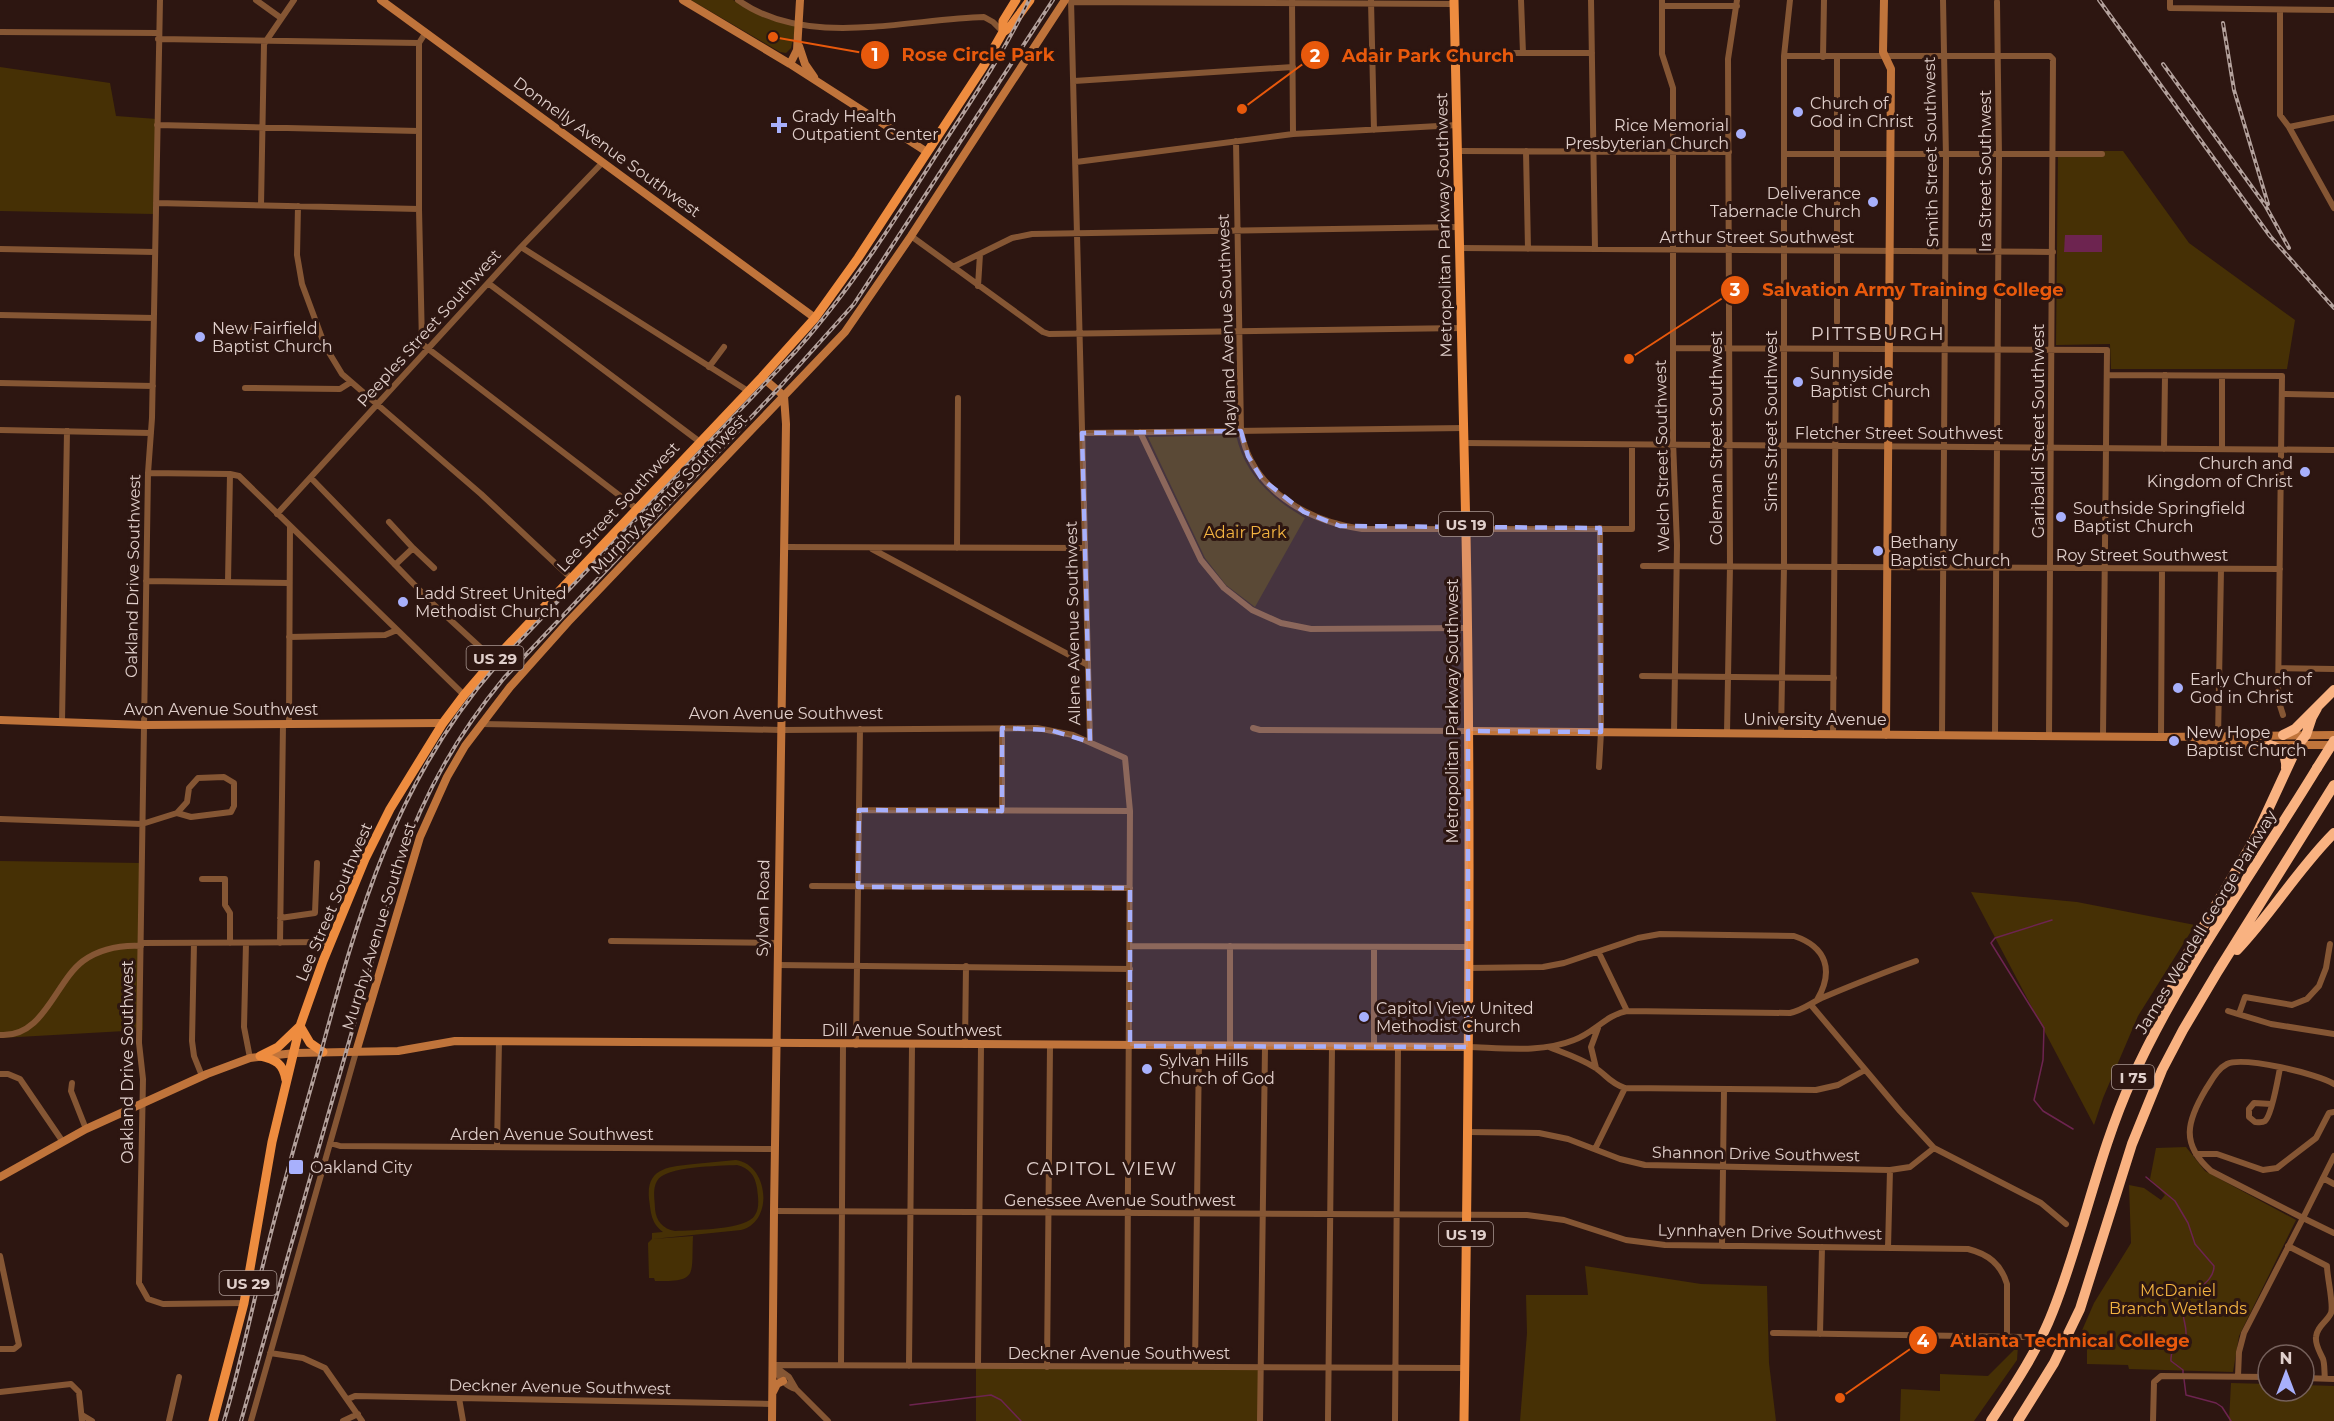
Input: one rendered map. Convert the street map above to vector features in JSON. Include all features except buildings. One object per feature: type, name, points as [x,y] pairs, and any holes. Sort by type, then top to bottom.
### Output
[{"type":"highway","points":[[2283,735],[2294,730],[2334,690]]},
{"type":"highway","points":[[2154,1034],[2178,973],[2254,840],[2317,708]]},
{"type":"highway","name":"James Wendell George Parkway","points":[[1991,1421],[2024,1370],[2049,1323],[2111,1131],[2132,1079],[2154,1034],[2205,947],[2334,743]]},
{"type":"highway","points":[[2270,745],[2278,748],[2284,755],[2286,771]]},
{"type":"highway","points":[[2252,926],[2334,785]]},
{"type":"highway","points":[[2252,926],[2334,833]]},
{"type":"highway","name":"I 75","points":[[2018,1421],[2045,1379],[2071,1330],[2089,1282],[2120,1179],[2144,1110],[2183,1030],[2218,971],[2252,926]]},
{"type":"main road","name":"Donnelly Avenue Southwest","points":[[381,0],[815,318]]},
{"type":"main road","points":[[683,0],[816,80],[927,152]]},
{"type":"main road","points":[[790,64],[797,50],[800,0]]},
{"type":"main road","name":"US 29","points":[[1003,32],[1003,21],[1016,0]]},
{"type":"main road","name":"Lee Street Southwest","points":[[213,1421],[244,1303],[272,1142],[287,1089],[300,1026],[365,859],[390,809],[443,723],[494,660],[815,318],[863,251],[983,67],[1003,32],[1010,27],[1030,0]]},
{"type":"main road","points":[[1884,0],[1883,52],[1891,69],[1886,735]]},
{"type":"main road","name":"Murphy Avenue Southwest","points":[[356,1052],[420,837],[447,777],[480,724],[567,622],[845,332],[1069,1]]},
{"type":"main road","name":"Metropolitan Parkway Southwest","points":[[1454,2],[1466,527],[1468,731],[1468,1132],[1464,1421]]},
{"type":"main road","points":[[798,43],[805,64],[816,80]]},
{"type":"main road","points":[[762,377],[784,396]]},
{"type":"main road","name":"Sylvan Road","points":[[772,1421],[786,424],[784,396]]},
{"type":"main road","name":"Avon Avenue Southwest","points":[[0,720],[144,725],[443,723]]},
{"type":"main road","name":"University Avenue","points":[[1468,731],[2103,736],[2218,739],[2298,746],[2334,743]]},
{"type":"main road","name":"University Avenue","points":[[2218,739],[2334,735]]},
{"type":"main road","points":[[255,1057],[278,1047],[300,1026],[310,1043],[322,1052]]},
{"type":"main road","name":"Dill Avenue Southwest","points":[[0,1177],[86,1129],[202,1076],[255,1057],[295,1053],[398,1051],[455,1041],[1468,1047]]},
{"type":"main road","points":[[255,1057],[273,1059],[282,1066],[287,1089]]},
{"type":"main road","points":[[772,1393],[777,1385],[787,1381]]},
{"type":"street","name":"Oakland Drive Southwest","points":[[160,0],[142,824],[139,1042],[143,1103],[139,1282],[148,1299],[163,1304],[231,1301],[244,1303]]},
{"type":"street","points":[[256,0],[281,18]]},
{"type":"street","points":[[261,205],[265,40],[294,0]]},
{"type":"street","points":[[738,0],[771,17],[800,24],[857,27],[913,25],[984,17],[1003,32]]},
{"type":"street","points":[[1521,0],[1523,53]]},
{"type":"street","points":[[1591,0],[1595,249]]},
{"type":"street","name":"Sims Street Southwest","points":[[1781,734],[1784,566],[1784,56],[1790,0]]},
{"type":"street","points":[[1823,57],[1824,0]]},
{"type":"street","name":"Smith Street Southwest","points":[[1942,735],[1946,154],[1943,0]]},
{"type":"street","points":[[2170,0],[2170,8],[2334,10]]},
{"type":"street","points":[[1069,1],[1454,2]]},
{"type":"street","name":"Allene Avenue Southwest","points":[[1069,1],[1074,81],[1090,742],[1125,758],[1130,811],[1127,1367]]},
{"type":"street","points":[[1292,2],[1293,134]]},
{"type":"street","points":[[1371,2],[1374,130]]},
{"type":"street","name":"Ira Street Southwest","points":[[1995,735],[1999,350],[1997,2]]},
{"type":"street","points":[[1662,3],[1737,3]]},
{"type":"street","name":"Welch Street Southwest","points":[[1662,3],[1662,54],[1673,88],[1673,445],[1677,566],[1674,733]]},
{"type":"street","name":"Coleman Street Southwest","points":[[1727,734],[1730,566],[1728,59],[1737,3]]},
{"type":"street","points":[[2280,10],[2280,115],[2334,208]]},
{"type":"street","points":[[0,32],[419,43]]},
{"type":"street","points":[[426,32],[419,43],[421,340],[428,349],[636,509]]},
{"type":"street","points":[[1455,53],[1592,53]]},
{"type":"street","points":[[1784,56],[1999,56]]},
{"type":"street","name":"Garibaldi Street Southwest","points":[[1999,56],[2050,57],[2052,59],[2053,252],[2049,736]]},
{"type":"street","points":[[1837,57],[1837,322]]},
{"type":"street","points":[[1074,81],[1293,67]]},
{"type":"street","points":[[2289,127],[2334,118]]},
{"type":"street","points":[[157,125],[419,131]]},
{"type":"street","points":[[1076,162],[1293,134],[1457,125]]},
{"type":"street","name":"Mayland Avenue Southwest","points":[[1236,141],[1241,431],[1248,456],[1262,479],[1287,501],[1317,518],[1340,526],[1362,529],[1466,527],[1632,529],[1632,445]]},
{"type":"street","points":[[1458,151],[1729,152]]},
{"type":"street","points":[[1526,151],[1528,249]]},
{"type":"street","points":[[1784,154],[2102,154]]},
{"type":"street","name":"Peeples Street Southwest","points":[[278,514],[521,247],[603,162]]},
{"type":"street","points":[[156,203],[419,209]]},
{"type":"street","points":[[298,206],[298,269],[316,324],[335,365],[351,382],[572,578]]},
{"type":"street","points":[[953,267],[1023,234],[1460,227]]},
{"type":"street","points":[[911,236],[1043,332],[1462,328]]},
{"type":"street","points":[[521,247],[748,392]]},
{"type":"street","name":"Arthur Street Southwest","points":[[1460,248],[2053,252]]},
{"type":"street","points":[[0,249],[155,252]]},
{"type":"street","points":[[978,286],[980,254]]},
{"type":"street","points":[[488,283],[700,442]]},
{"type":"street","points":[[0,315],[154,318]]},
{"type":"street","points":[[247,327],[316,324]]},
{"type":"street","points":[[709,367],[724,347]]},
{"type":"street","points":[[1673,348],[2107,350],[2103,736]]},
{"type":"street","points":[[1833,734],[1836,350]]},
{"type":"street","points":[[2107,375],[2282,376],[2279,707],[2283,714]]},
{"type":"street","points":[[2164,449],[2165,375]]},
{"type":"street","points":[[2222,376],[2222,449]]},
{"type":"street","points":[[245,388],[340,389],[351,382]]},
{"type":"street","points":[[0,383],[153,386]]},
{"type":"street","points":[[2282,394],[2334,395]]},
{"type":"street","points":[[957,548],[958,398]]},
{"type":"street","points":[[1082,433],[1464,428]]},
{"type":"street","points":[[0,430],[151,433]]},
{"type":"street","points":[[62,722],[67,431]]},
{"type":"street","points":[[1140,432],[1201,560],[1224,588],[1252,610],[1281,623],[1311,629],[1467,628]]},
{"type":"street","name":"Fletcher Street Southwest","points":[[1464,443],[2334,450]]},
{"type":"street","points":[[148,472],[239,476],[464,695]]},
{"type":"street","points":[[228,582],[230,474]]},
{"type":"street","points":[[310,478],[433,604],[494,660]]},
{"type":"street","points":[[388,522],[434,568]]},
{"type":"street","points":[[280,943],[290,526]]},
{"type":"street","points":[[1599,767],[1601,732],[1600,528]]},
{"type":"street","points":[[784,547],[1085,548]]},
{"type":"street","points":[[870,547],[1088,665]]},
{"type":"street","points":[[396,565],[413,548]]},
{"type":"street","name":"Roy Street Southwest","points":[[1643,566],[2280,569]]},
{"type":"street","points":[[2161,737],[2162,569]]},
{"type":"street","points":[[2218,739],[2221,569]]},
{"type":"street","points":[[146,581],[289,583]]},
{"type":"street","points":[[289,637],[386,635],[397,630]]},
{"type":"street","points":[[2279,668],[2334,669]]},
{"type":"street","points":[[1642,676],[1834,678]]},
{"type":"street","name":"Avon Avenue Southwest","points":[[480,724],[781,730],[1002,728],[1050,730],[1090,742]]},
{"type":"street","points":[[1002,728],[1002,811]]},
{"type":"street","points":[[1253,728],[1260,730],[1468,731]]},
{"type":"street","points":[[856,1045],[860,729]]},
{"type":"street","points":[[0,819],[142,824],[177,813],[187,802],[189,788],[198,778],[224,777],[234,783],[234,806],[231,812],[191,817],[177,813]]},
{"type":"street","points":[[859,810],[1130,811]]},
{"type":"street","points":[[280,918],[315,913],[317,863]]},
{"type":"street","points":[[202,879],[225,879],[225,904],[230,913],[230,943]]},
{"type":"street","points":[[812,886],[1130,888]]},
{"type":"street","points":[[1468,968],[1543,967],[1599,953],[1638,938],[1660,934],[1794,936],[1813,945],[1825,963],[1826,980],[1814,1003]]},
{"type":"street","points":[[611,941],[778,943]]},
{"type":"street","points":[[0,1035],[15,1034],[34,1022],[55,999],[83,961],[113,947],[141,944],[332,942]]},
{"type":"street","points":[[194,943],[192,1041],[194,1056],[202,1076]]},
{"type":"street","points":[[246,943],[244,1027],[255,1057]]},
{"type":"street","points":[[2239,1014],[2245,997],[2292,1005],[2307,999],[2319,986],[2326,968],[2330,944]]},
{"type":"street","points":[[1130,946],[1468,947]]},
{"type":"street","points":[[1230,946],[1230,1046]]},
{"type":"street","points":[[1374,946],[1374,1047]]},
{"type":"street","points":[[1599,953],[1626,1011]]},
{"type":"street","points":[[1468,1047],[1549,1047],[1577,1039],[1612,1015],[1626,1011],[1790,1013],[1802,1010],[1877,975],[1916,961]]},
{"type":"street","points":[[777,964],[1130,969]]},
{"type":"street","points":[[965,1045],[966,966]]},
{"type":"street","points":[[1814,1003],[1865,1070],[1934,1148],[2041,1203],[2066,1224]]},
{"type":"street","points":[[2228,1011],[2271,1024],[2334,1034]]},
{"type":"street","points":[[1596,1068],[1591,1047],[1599,1025]]},
{"type":"street","points":[[497,1147],[499,1041]]},
{"type":"street","points":[[841,1365],[843,1045]]},
{"type":"street","points":[[909,1366],[912,1045]]},
{"type":"street","points":[[978,1366],[981,1045]]},
{"type":"street","points":[[1047,1366],[1050,1046]]},
{"type":"street","points":[[1195,1367],[1198,1046]]},
{"type":"street","points":[[1260,1421],[1265,1047]]},
{"type":"street","points":[[1328,1421],[1332,1047]]},
{"type":"street","points":[[1395,1421],[1398,1047]]},
{"type":"street","points":[[1549,1047],[1596,1068],[1607,1080],[1625,1088],[1816,1090],[1838,1085],[1865,1070]]},
{"type":"street","name":"Murphy Avenue Southwest","points":[[251,1421],[356,1052]]},
{"type":"street","points":[[2334,1084],[2319,1076],[2245,1061],[2227,1064],[2220,1069],[2203,1094],[2192,1116],[2189,1134],[2196,1154],[2211,1171],[2334,1233]]},
{"type":"street","points":[[2271,1104],[2280,1068]]},
{"type":"street","points":[[0,1074],[8,1074],[20,1079],[63,1142]]},
{"type":"street","points":[[72,1083],[71,1091],[86,1129]]},
{"type":"street","points":[[1595,1149],[1625,1088]]},
{"type":"street","points":[[1722,1246],[1724,1090]]},
{"type":"street","points":[[2196,1154],[2217,1154],[2263,1170],[2277,1168],[2316,1138],[2328,1113],[2334,1112]]},
{"type":"street","name":"Shannon Drive Southwest","points":[[1468,1132],[1539,1133],[1568,1139],[1620,1159],[1645,1165],[1723,1168],[1890,1170],[1910,1167],[1934,1148]]},
{"type":"street","name":"Arden Avenue Southwest","points":[[330,1143],[340,1146],[775,1149]]},
{"type":"street","points":[[2238,1376],[2239,1352],[2244,1333],[2334,1156]]},
{"type":"street","points":[[1888,1248],[1890,1170]]},
{"type":"street","points":[[2323,1178],[2334,1184]]},
{"type":"street","name":"Genessee Avenue Southwest","points":[[774,1211],[1467,1215]]},
{"type":"street","name":"Lynnhaven Drive Southwest","points":[[1467,1215],[1542,1216],[1564,1220],[1632,1241],[1665,1245],[1968,1249],[1990,1258],[2001,1269],[2007,1284],[2007,1336]]},
{"type":"street","points":[[2288,1246],[2327,1266],[2328,1287],[2333,1305],[2330,1315],[2319,1327],[2316,1336],[2316,1343],[2324,1362],[2325,1378]]},
{"type":"street","points":[[1820,1334],[1822,1247]]},
{"type":"street","points":[[0,1256],[19,1345],[14,1349],[0,1349]]},
{"type":"street","points":[[1773,1333],[2024,1337]]},
{"type":"street","points":[[270,1353],[303,1358],[318,1363],[330,1374],[362,1421]]},
{"type":"street","points":[[772,1365],[828,1421]]},
{"type":"street","name":"Deckner Avenue Southwest","points":[[772,1365],[1464,1368]]},
{"type":"street","points":[[787,1381],[796,1365]]},
{"type":"street","points":[[2153,1421],[2154,1382],[2162,1376],[2256,1377]]},
{"type":"street","points":[[169,1421],[179,1377]]},
{"type":"street","points":[[2316,1378],[2334,1379]]},
{"type":"street","points":[[0,1392],[67,1383],[75,1386],[79,1392],[82,1418],[92,1421]]},
{"type":"street","name":"Deckner Avenue Southwest","points":[[348,1399],[355,1396],[772,1404]]},
{"type":"street","points":[[459,1398],[463,1421]]},
{"type":"street","points":[[343,1421],[358,1414]]},
{"type":"highlighted area","points":[[1241,431],[1248,456],[1262,479],[1304,512],[1340,526],[1600,528],[1601,732],[1468,731],[1468,1047],[1130,1046],[1130,888],[858,887],[859,810],[1002,811],[1002,728],[1050,730],[1090,742],[1082,433]]},
{"type":"green space","points":[[691,0],[733,0],[768,19],[796,26],[791,48],[786,53],[780,52]]},
{"type":"green space","points":[[0,67],[110,83],[116,116],[157,119],[154,214],[0,211]]},
{"type":"green space","points":[[2058,151],[2123,151],[2189,243],[2295,320],[2287,369],[2111,369],[2110,344],[2056,345]]},
{"type":"green space","name":"Adair Park","points":[[1236,435],[1246,462],[1261,484],[1281,502],[1305,518],[1255,607],[1226,585],[1205,558],[1148,437]]},
{"type":"green space","points":[[0,861],[141,863],[140,940],[143,1030],[0,1038]]},
{"type":"green space","points":[[1971,892],[2077,902],[2195,925],[2138,1016],[2094,1125]]},
{"type":"green space","name":"McDaniel Branch Wetlands","points":[[2186,1147],[2205,1171],[2296,1220],[2239,1336],[2233,1372],[2129,1369],[2128,1365],[2087,1364],[2087,1336],[2080,1335],[2094,1303],[2131,1243],[2129,1185],[2144,1188],[2161,1200],[2165,1195],[2150,1179],[2156,1148]]},
{"type":"green space","points":[[736,1160],[747,1164],[761,1182],[763,1206],[759,1216],[752,1225],[741,1230],[653,1239],[693,1236],[692,1268],[690,1274],[679,1280],[655,1281],[654,1278],[649,1278],[648,1243],[652,1239],[652,1233],[663,1232],[656,1225],[651,1213],[649,1188],[651,1180],[668,1168]],"holes":[[[741,1166],[751,1173],[757,1188],[758,1209],[750,1220],[742,1224],[719,1228],[675,1231],[659,1221],[655,1209],[654,1191],[655,1184],[662,1176],[670,1172],[693,1168]]]},
{"type":"green space","points":[[1585,1266],[1701,1284],[1767,1286],[1769,1363],[1776,1421],[1520,1421],[1527,1333],[1526,1295],[1588,1295]]},
{"type":"green space","points":[[2018,1346],[2017,1360],[1974,1421],[1900,1421],[1901,1389],[1940,1391],[1940,1374],[1988,1376]]},
{"type":"green space","points":[[976,1365],[1263,1369],[1262,1421],[976,1421]]},
{"type":"green space","points":[[2231,1383],[2256,1384],[2256,1403],[2316,1403],[2316,1385],[2334,1386],[2334,1421],[2229,1421]]},
{"type":"shaded area","points":[[2065,235],[2102,235],[2102,252],[2064,252]]},
{"type":"waterway","points":[[2052,920],[1995,938],[1991,943],[2044,1028],[2043,1060],[2034,1100],[2043,1111],[2073,1129]]},
{"type":"waterway","points":[[2146,1177],[2175,1201],[2188,1223],[2195,1244],[2214,1266],[2211,1277],[2189,1297],[2184,1306],[2186,1335],[2173,1350],[2171,1357],[2171,1361],[2183,1370],[2183,1374]]},
{"type":"waterway","points":[[2184,1379],[2186,1395],[2216,1403],[2222,1407],[2231,1421]]},
{"type":"waterway","points":[[910,1405],[991,1395],[1001,1400],[1021,1421]]},
{"type":"railway","points":[[224,1421],[280,1200],[350,950],[385,850],[406,802],[431,755],[461,710],[496,666],[817,327],[891,225],[977,92],[1010,38],[1029,0]]},
{"type":"railway","points":[[241,1421],[401,859],[432,786],[472,720],[504,678],[777,390],[854,304],[1053,0]]},
{"type":"railway","points":[[2099,0],[2270,236],[2334,308]]},
{"type":"railway","points":[[2223,23],[2234,90],[2268,204]]},
{"type":"railway","points":[[2163,64],[2265,205],[2289,248]]},
{"type":"place","name":"Rose Circle Park","points":[[773,37]]},
{"type":"place","name":"Adair Park Church","points":[[1242,109]]},
{"type":"place","name":"Church of God in Christ","points":[[1798,112]]},
{"type":"place","name":"Grady Health Outpatient Center","points":[[779,125]]},
{"type":"place","name":"Rice Memorial Presbyterian Church","points":[[1741,134]]},
{"type":"place","name":"Deliverance Tabernacle Church","points":[[1873,202]]},
{"type":"place","name":"New Fairfield Baptist Church","points":[[200,337]]},
{"type":"place","name":"Salvation Army Training College","points":[[1629,359]]},
{"type":"place","name":"Sunnyside Baptist Church","points":[[1798,382]]},
{"type":"place","name":"Church and Kingdom of Christ","points":[[2305,472]]},
{"type":"place","name":"Southside Springfield Baptist Church","points":[[2061,517]]},
{"type":"place","name":"Bethany Baptist Church","points":[[1878,551]]},
{"type":"place","name":"Ladd Street United Methodist Church","points":[[403,602]]},
{"type":"place","name":"Early Church of God in Christ","points":[[2178,688]]},
{"type":"place","name":"New Hope Baptist Church","points":[[2174,741]]},
{"type":"place","name":"Capitol View United Methodist Church","points":[[1364,1017]]},
{"type":"place","name":"Sylvan Hills Church of God","points":[[1147,1069]]},
{"type":"place","name":"Oakland City","points":[[296,1167]]},
{"type":"place","name":"Atlanta Technical College","points":[[1840,1398]]},
{"type":"district","name":"PITTSBURGH","points":[[1878,334]]},
{"type":"district","name":"CAPITOL VIEW","points":[[1102,1169]]}]
